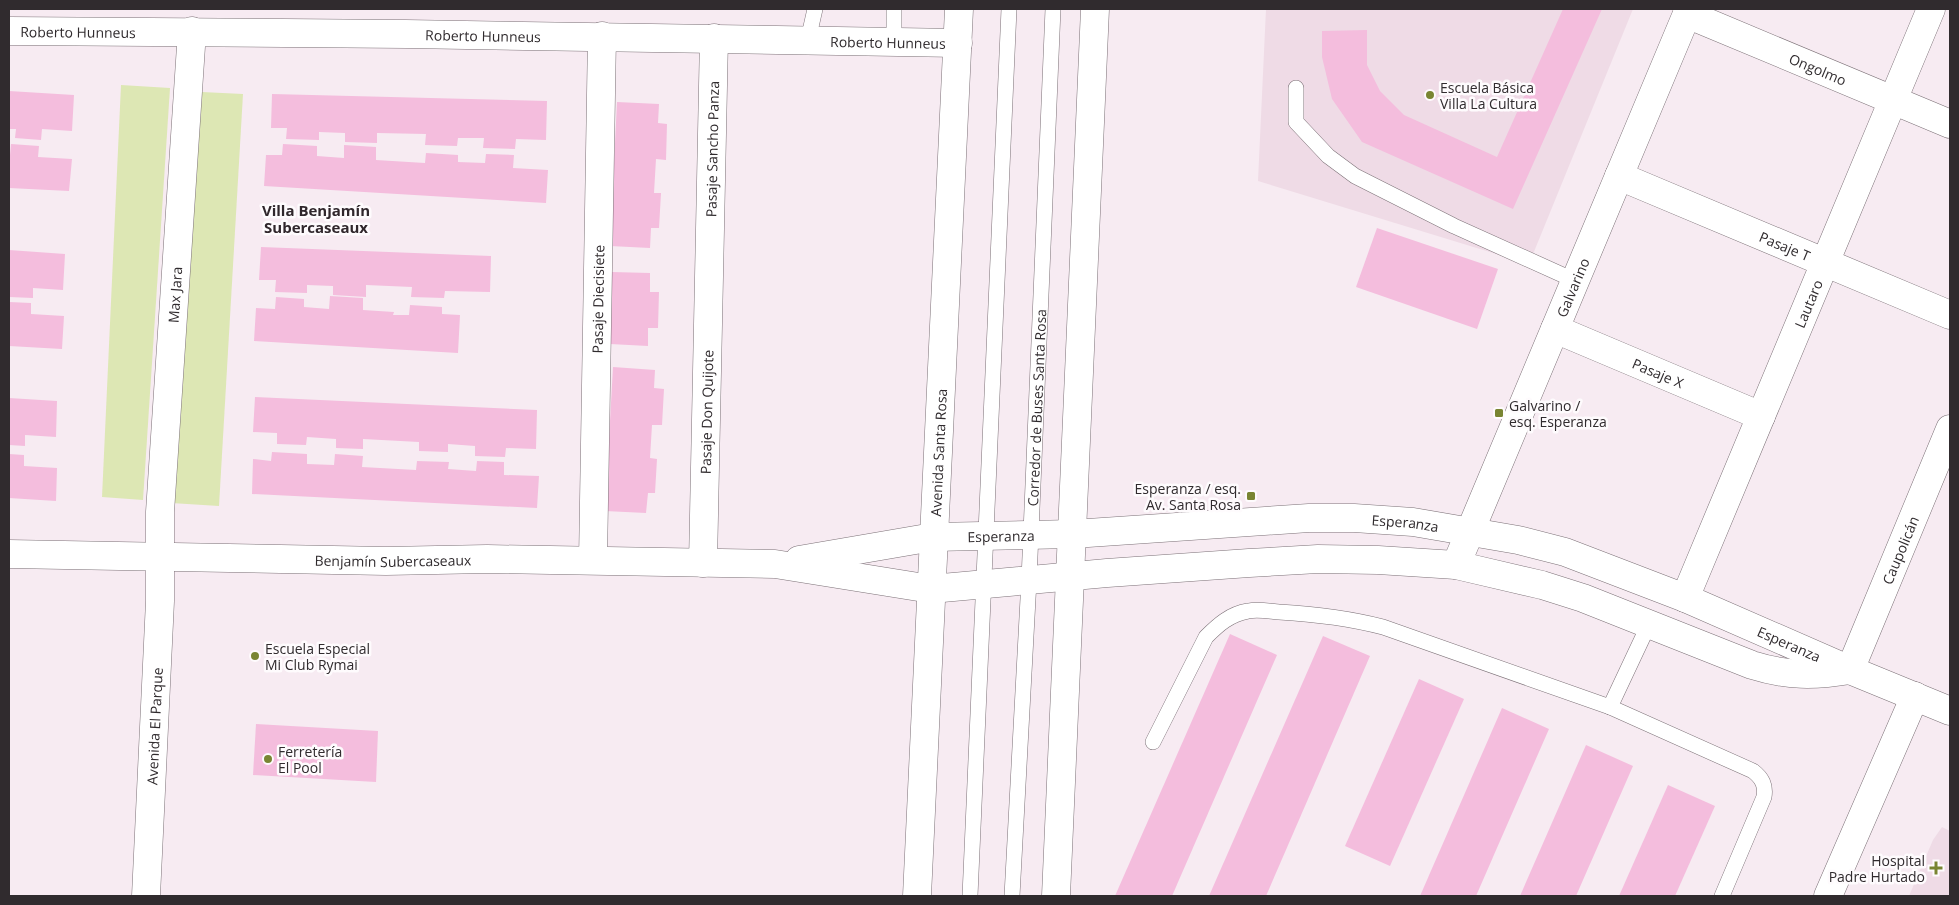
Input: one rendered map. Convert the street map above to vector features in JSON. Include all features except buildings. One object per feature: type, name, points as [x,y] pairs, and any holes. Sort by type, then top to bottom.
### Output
[{"type":"street","name":"Avenida Santa Rosa","points":[[917,896],[959,9]]},
{"type":"street","points":[[1056,896],[1095,9]]},
{"type":"street","name":"Lautaro","points":[[1685,598],[1931,9]]},
{"type":"street","name":"Ongolmo","points":[[1688,11],[1950,124]]},
{"type":"street","name":"Galvarino","points":[[1456,565],[1688,11]]},
{"type":"street","name":"Roberto Hunneus","points":[[9,31],[192,31],[602,36],[958,43]]},
{"type":"street","name":"Max Jara","points":[[160,557],[161,503],[192,31]]},
{"type":"street","name":"Pasaje Diecisiete","points":[[593,560],[602,36]]},
{"type":"street","name":"Pasaje Sancho Panza","points":[[709,260],[714,38]]},
{"type":"street","name":"Pasaje T","points":[[1619,176],[1950,315]]},
{"type":"street","name":"Pasaje Don Quijote","points":[[703,563],[709,260]]},
{"type":"street","name":"Pasaje X","points":[[1555,329],[1761,416]]},
{"type":"street","name":"Caupolicán","points":[[1850,670],[1939,487],[1950,429]]},
{"type":"street","name":"Esperanza","points":[[933,537],[1073,534],[1309,518],[1354,518],[1413,522],[1471,530],[1565,552],[1685,598],[1850,670],[1950,711]]},
{"type":"street","name":"Benjamín Subercaseaux","points":[[775,564],[933,537]]},
{"type":"street","name":"Benjamín Subercaseaux","points":[[9,554],[386,561],[486,558],[775,564],[931,589]]},
{"type":"street","name":"Avenida El Parque","points":[[146,896],[160,611],[160,557]]},
{"type":"street","name":"Esperanza","points":[[931,589],[1071,576],[1318,559],[1378,560],[1456,565],[1542,584],[1774,672],[1798,675],[1850,670]]},
{"type":"street","points":[[1828,896],[1915,696]]},
{"type":"lane","points":[[808,40],[815,9]]},
{"type":"lane","points":[[894,9],[894,41]]},
{"type":"lane","points":[[970,896],[1010,9]]},
{"type":"lane","name":"Corredor de Buses Santa Rosa","points":[[1012,896],[1029,580],[1053,9]]},
{"type":"lane","points":[[1296,88],[1296,122],[1328,156],[1355,176],[1454,226],[1576,280]]},
{"type":"lane","points":[[1152,742],[1206,637],[1218,624],[1234,615],[1247,611],[1261,610],[1350,618],[1382,627],[1610,707],[1753,771],[1763,783],[1764,797],[1722,896]]},
{"type":"lane","points":[[1610,707],[1649,624]]},
{"type":"shaded area","name":"Escuela Básica Villa La Cultura","points":[[1266,9],[1633,9],[1529,264],[1258,181]]},
{"type":"shaded area","name":"Hospital Padre Hurtado","points":[[1942,827],[1950,831],[1950,896],[1909,896],[1933,840]]},
{"type":"green space","points":[[121,85],[170,88],[143,500],[102,497]]},
{"type":"green space","points":[[202,92],[243,94],[219,506],[171,503]]},
{"type":"place","name":"Escuela Básica Villa La Cultura","points":[[1430,95]]},
{"type":"place","name":"Galvarino / esq. Esperanza","points":[[1499,413]]},
{"type":"place","name":"Esperanza / esq. Av. Santa Rosa","points":[[1251,496]]},
{"type":"place","name":"Escuela Especial Mi Club Rymai","points":[[255,656]]},
{"type":"place","name":"Ferretería El Pool","points":[[268,759]]},
{"type":"place","name":"Hospital Padre Hurtado","points":[[1936,868]]},
{"type":"district","name":"Villa Benjamín Subercaseaux","points":[[316,218]]}]
